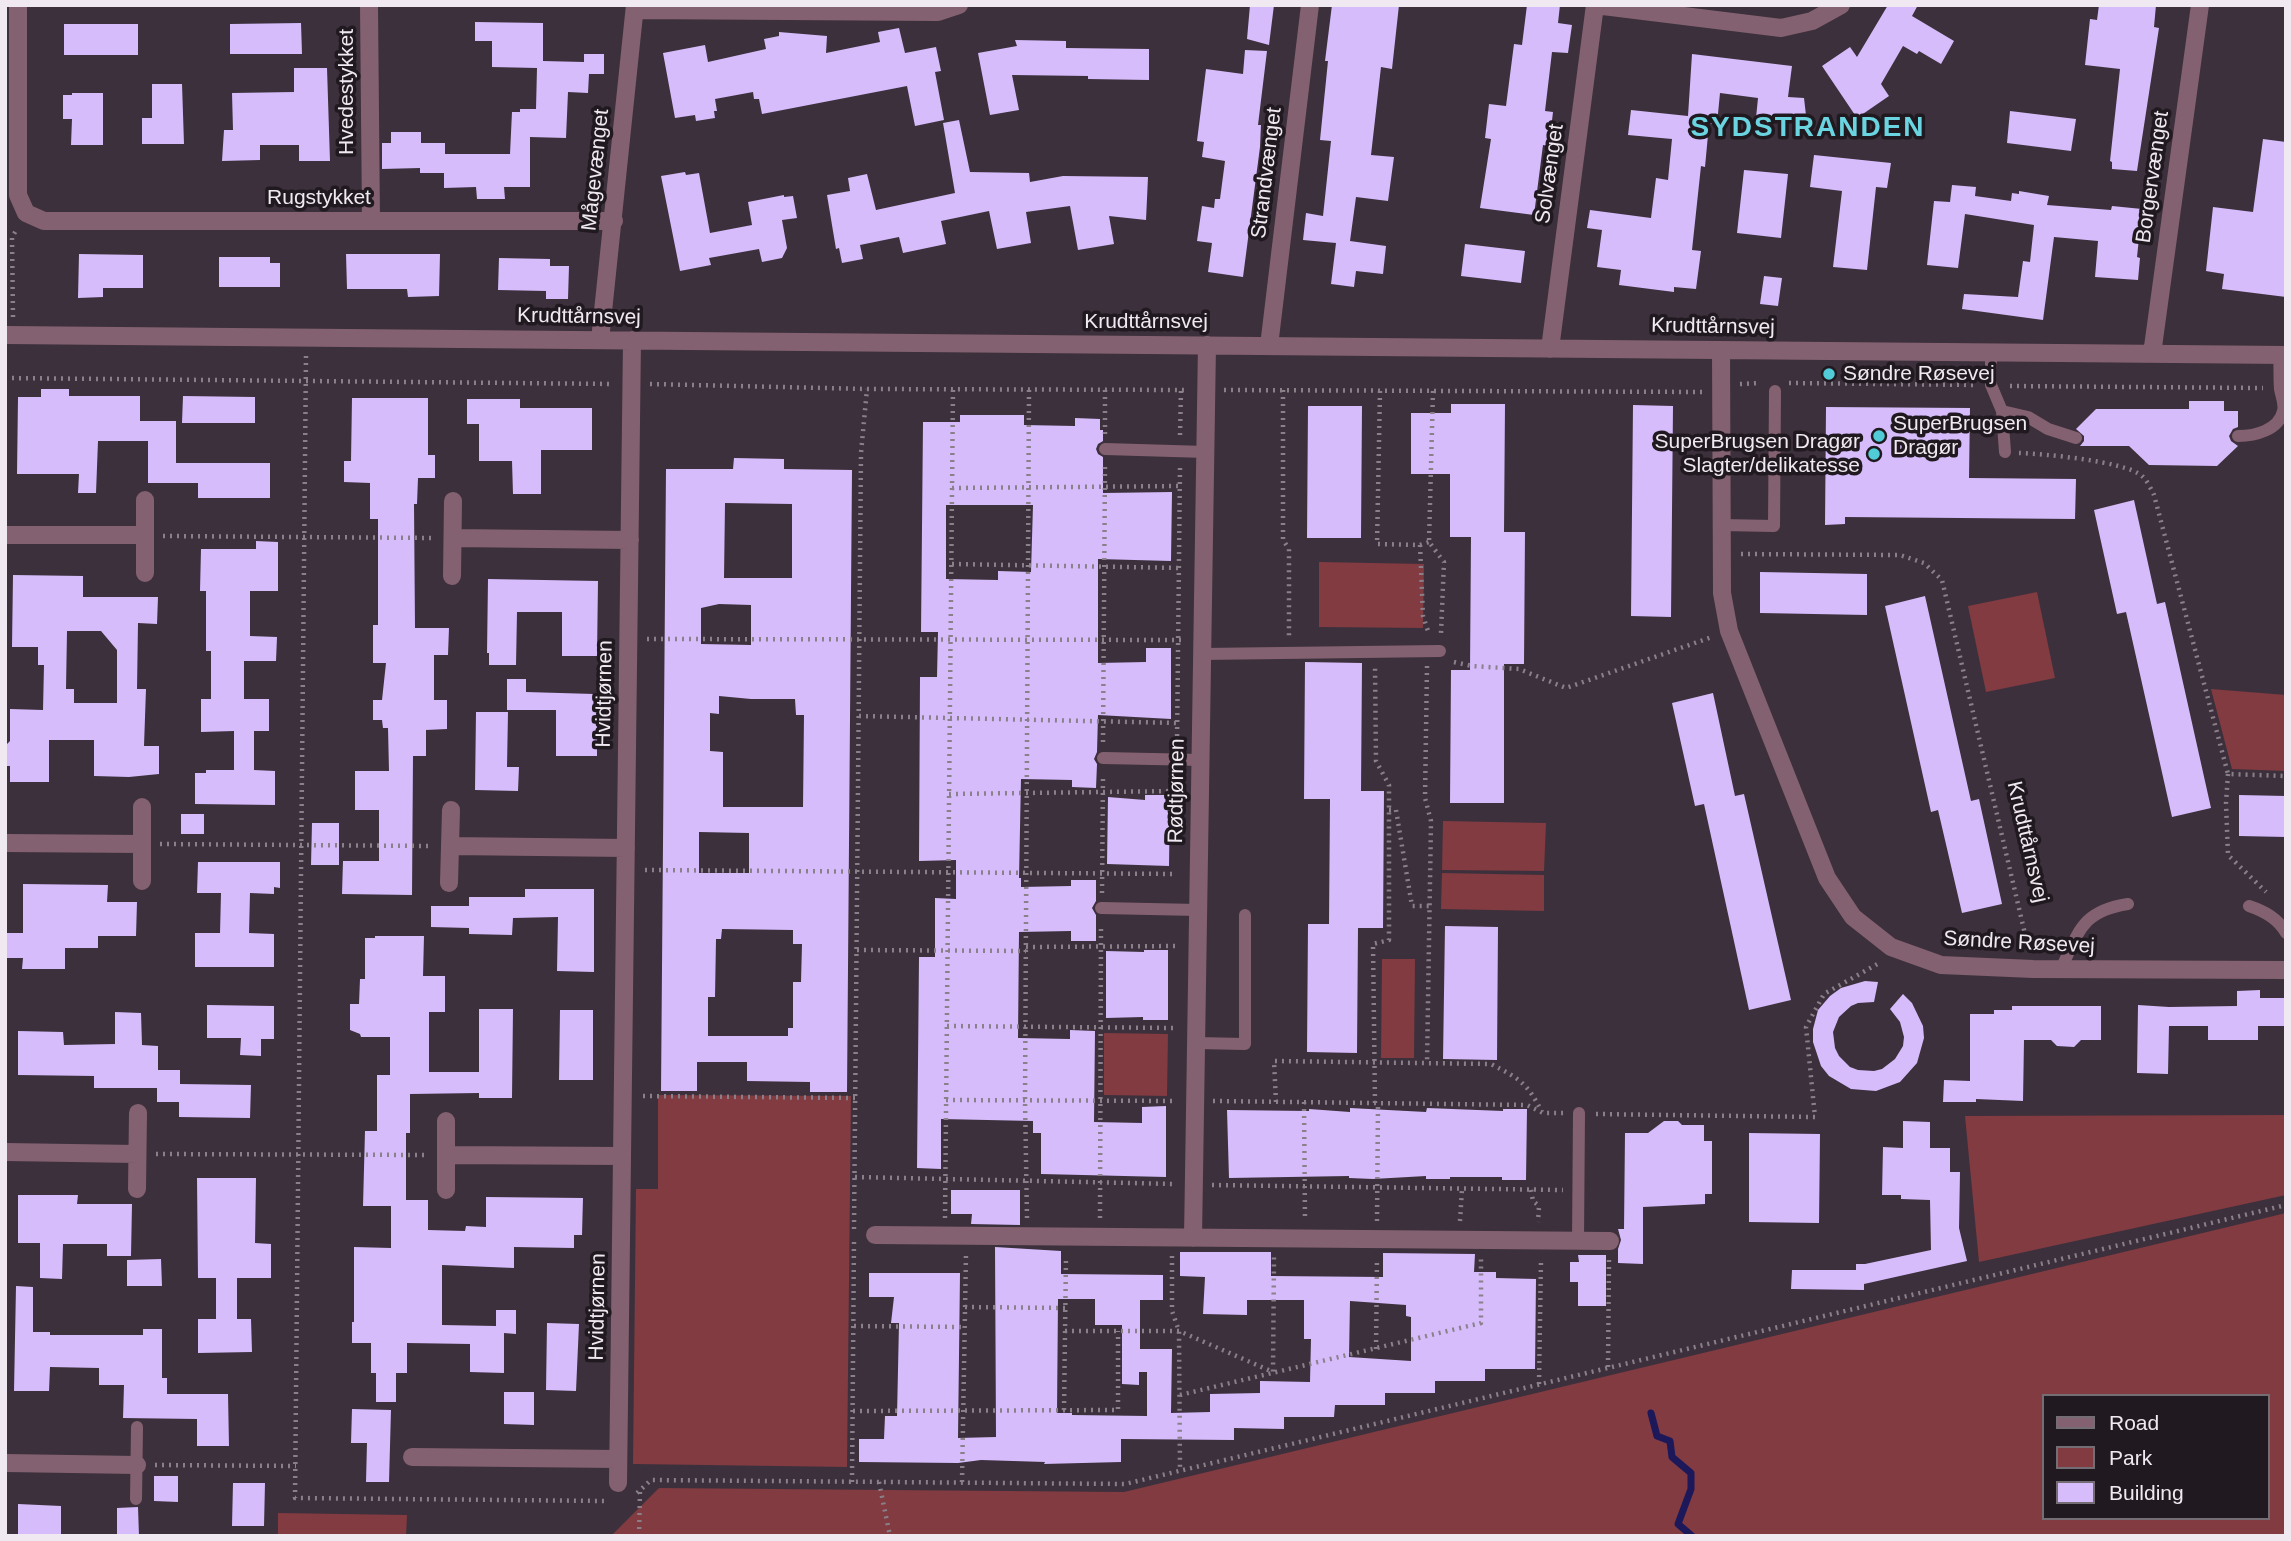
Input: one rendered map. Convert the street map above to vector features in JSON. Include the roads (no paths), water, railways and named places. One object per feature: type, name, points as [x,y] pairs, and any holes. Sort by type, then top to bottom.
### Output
[{"type":"street","name":"Rugstykket","points":[[18,5],[18,195],[26,213],[44,221],[614,221]]},
{"type":"street","name":"Hvedestykket","points":[[369,5],[371,221]]},
{"type":"street","points":[[635,8],[938,12],[958,5]]},
{"type":"street","name":"Strandvænget","points":[[1269,346],[1310,5]]},
{"type":"street","points":[[1595,5],[1781,28],[1812,21],[1841,5]]},
{"type":"street","name":"Solvænget","points":[[1550,349],[1595,5]]},
{"type":"street","name":"Borgervænget","points":[[2152,354],[2200,5]]},
{"type":"street","name":"Mågevænget","points":[[600,340],[635,8]]},
{"type":"street","name":"Krudttårnsvej","points":[[9,335],[2283,355]]},
{"type":"street","name":"Hvidtjørnen","points":[[618,1483],[632,340]]},
{"type":"street","name":"Rødtjørnen","points":[[1193,1238],[1208,345]]},
{"type":"street","name":"Søndre Røsevej","points":[[1721,350],[1722,593],[1729,632],[1827,878],[1853,917],[1891,947],[1941,965],[2033,969],[2286,970]]},
{"type":"street","points":[[145,500],[145,573]]},
{"type":"street","points":[[453,501],[453,576]]},
{"type":"street","points":[[5,535],[145,536]]},
{"type":"street","points":[[453,538],[630,540]]},
{"type":"street","points":[[142,807],[142,881]]},
{"type":"street","points":[[449,883],[451,810]]},
{"type":"street","points":[[5,843],[142,844]]},
{"type":"street","points":[[450,846],[626,848]]},
{"type":"street","points":[[137,1189],[138,1113]]},
{"type":"street","points":[[446,1121],[446,1190]]},
{"type":"street","points":[[5,1152],[138,1154]]},
{"type":"street","points":[[446,1155],[622,1156]]},
{"type":"street","points":[[875,1235],[1610,1241]]},
{"type":"street","points":[[412,1457],[618,1459]]},
{"type":"street","points":[[5,1463],[137,1465]]},
{"type":"lane","points":[[1991,353],[1991,385],[2002,411],[2005,452]]},
{"type":"lane","points":[[2238,436],[2262,433],[2281,417],[2284,408],[2280,388],[2283,355]]},
{"type":"lane","points":[[1721,525],[1774,526],[1776,386]]},
{"type":"lane","points":[[2002,411],[2028,416],[2048,429],[2076,438]]},
{"type":"lane","points":[[1105,449],[1206,452]]},
{"type":"lane","points":[[1202,647],[1289,653],[1436,654]]},
{"type":"lane","points":[[1103,758],[1200,760]]},
{"type":"lane","points":[[2060,969],[2082,926],[2095,914],[2110,907],[2127,904]]},
{"type":"lane","points":[[2249,906],[2264,911],[2283,927],[2286,933]]},
{"type":"lane","points":[[1101,908],[1198,910]]},
{"type":"lane","points":[[1196,1044],[1244,1044],[1245,915]]},
{"type":"lane","points":[[1578,1240],[1579,1113]]},
{"type":"lane","points":[[136,1499],[137,1427]]},
{"type":"waterway","points":[[1651,1413],[1657,1436],[1670,1441],[1672,1457],[1691,1473],[1691,1489],[1678,1524],[1692,1536]]},
{"type":"place","name":"Søndre Røsevej","points":[[1829,374]]},
{"type":"place","name":"SuperBrugsen Dragør","points":[[1879,436]]},
{"type":"place","name":"SuperBrugsen Dragør Slagter/delikatesse","points":[[1874,454]]},
{"type":"district","name":"SYDSTRANDEN","points":[[1808,128]]}]
